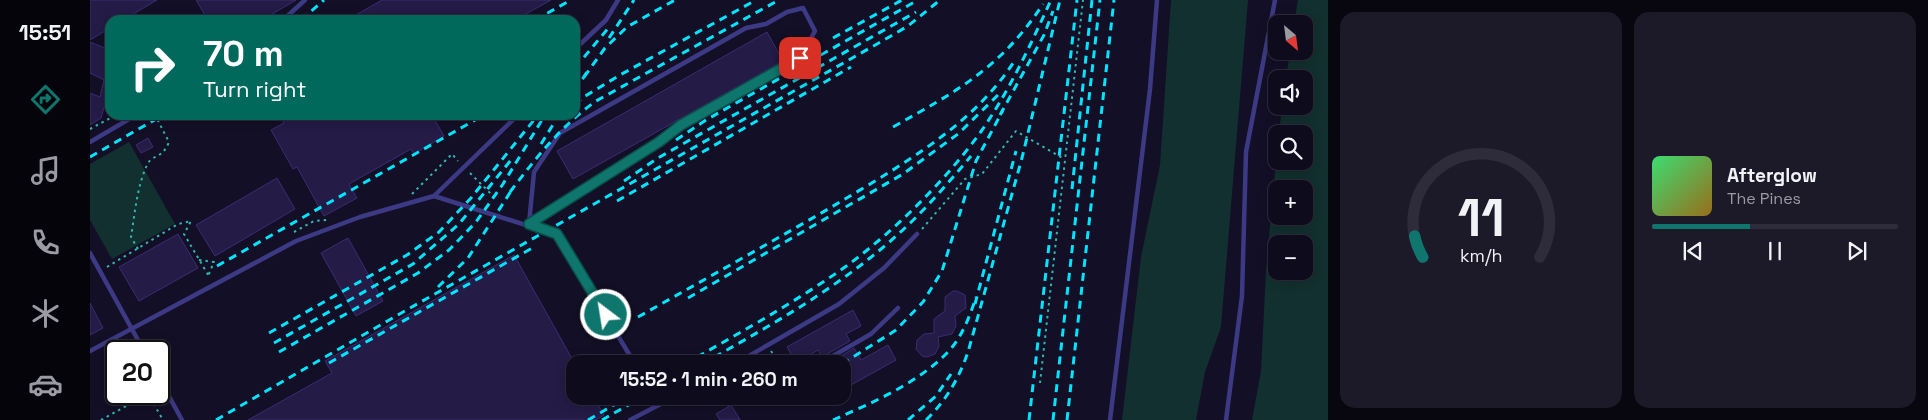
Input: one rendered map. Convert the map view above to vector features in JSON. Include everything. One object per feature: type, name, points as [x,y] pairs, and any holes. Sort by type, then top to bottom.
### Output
[{"type":"lane","points":[[288,15],[305,0]]},
{"type":"lane","points":[[580,44],[606,20],[618,0]]},
{"type":"lane","points":[[1110,420],[1150,89],[1157,0]]},
{"type":"lane","points":[[1226,420],[1242,296],[1246,152],[1276,0]]},
{"type":"lane","points":[[804,8],[815,31],[800,58],[681,125],[659,142],[529,224],[534,172],[560,133],[746,28],[766,24],[787,12],[804,8]]},
{"type":"lane","points":[[90,142],[127,120]]},
{"type":"lane","points":[[90,351],[296,241],[360,217],[434,196],[513,120]]},
{"type":"lane","points":[[434,196],[557,234],[630,355]]},
{"type":"lane","points":[[751,355],[839,304],[884,268],[917,234]]},
{"type":"lane","points":[[90,253],[138,340]]},
{"type":"lane","points":[[835,355],[871,334],[898,308]]},
{"type":"lane","points":[[170,398],[182,420]]},
{"type":"lane","points":[[630,420],[659,405]]},
{"type":"path","points":[[1040,383],[1083,0]]},
{"type":"path","points":[[90,129],[107,120]]},
{"type":"path","points":[[138,249],[130,236],[142,178],[150,161],[165,153],[170,142],[158,120]]},
{"type":"path","points":[[917,234],[964,179],[982,174],[1016,131],[1064,159]]},
{"type":"path","points":[[100,271],[178,224],[191,221],[184,234],[199,260],[209,277],[214,262],[199,260]]},
{"type":"path","points":[[101,420],[148,394],[163,420]]},
{"type":"green space","points":[[1171,0],[1248,0],[1221,327],[1205,372],[1196,420],[1122,420],[1141,257],[1160,165]]},
{"type":"green space","points":[[1298,0],[1328,0],[1328,420],[1252,420],[1261,371],[1268,248],[1268,280],[1313,280],[1313,235],[1269,235],[1270,225],[1313,225],[1313,180],[1274,180],[1275,170],[1313,170],[1313,125],[1280,125],[1281,115],[1313,115],[1313,70],[1287,70],[1289,60],[1313,60],[1313,15],[1296,15]]},
{"type":"green space","points":[[129,142],[175,224],[112,259],[90,220],[90,164]]},
{"type":"building","points":[[90,0],[157,0],[132,15],[105,15],[105,31],[90,40]]},
{"type":"building","points":[[196,0],[296,0],[270,15],[205,15]]},
{"type":"building","points":[[382,0],[551,0],[524,15],[356,15]]},
{"type":"building","points":[[767,32],[783,61],[573,179],[557,151]]},
{"type":"building","points":[[90,42],[105,48],[105,104],[101,118],[90,125],[90,93],[100,97],[104,80],[90,73]]},
{"type":"building","points":[[282,120],[435,120],[444,136],[414,154],[411,149],[349,184],[357,198],[324,216],[297,167],[293,169],[271,130],[284,123]]},
{"type":"building","points":[[148,138],[153,147],[141,153],[136,145]]},
{"type":"building","points":[[277,178],[295,209],[215,256],[196,225]]},
{"type":"building","points":[[178,234],[198,268],[139,301],[119,267]]},
{"type":"building","points":[[348,238],[383,301],[356,316],[321,253]]},
{"type":"building","points":[[514,255],[570,355],[566,355],[566,405],[598,405],[604,415],[596,420],[248,420],[332,373],[325,361]]},
{"type":"building","points":[[953,291],[965,295],[966,308],[955,316],[956,326],[952,334],[938,337],[939,346],[935,354],[927,357],[922,356],[916,349],[917,340],[924,334],[934,333],[934,319],[945,311],[945,297]]},
{"type":"building","points":[[90,303],[103,328],[90,335]]},
{"type":"building","points":[[853,310],[861,326],[846,334],[850,341],[826,355],[821,355],[818,350],[810,355],[792,355],[787,347]]},
{"type":"building","points":[[888,345],[896,360],[851,385],[851,355],[843,355],[854,348],[861,360]]},
{"type":"building","points":[[731,405],[740,420],[720,420],[716,414]]},
{"type":"railway","points":[[307,15],[324,0]]},
{"type":"railway","points":[[544,15],[571,0]]},
{"type":"railway","points":[[609,38],[634,0]]},
{"type":"railway","points":[[584,77],[605,48],[627,27],[675,0]]},
{"type":"railway","points":[[580,100],[620,75],[756,0]]},
{"type":"railway","points":[[580,114],[596,101],[779,0]]},
{"type":"railway","points":[[833,38],[902,0]]},
{"type":"railway","points":[[676,140],[706,120],[918,0]]},
{"type":"railway","points":[[216,420],[877,44],[908,26],[940,0]]},
{"type":"railway","points":[[701,355],[806,293],[845,267],[881,239],[916,207],[963,155],[988,121],[1017,70],[1051,0]]},
{"type":"railway","points":[[926,420],[951,389],[968,352],[1022,158],[1060,0]]},
{"type":"railway","points":[[1029,420],[1077,0]]},
{"type":"railway","points":[[1072,189],[1092,0]]},
{"type":"railway","points":[[1053,420],[1100,0]]},
{"type":"railway","points":[[1067,420],[1114,0]]},
{"type":"railway","points":[[893,127],[938,102],[994,62],[1011,45],[1043,4]]},
{"type":"railway","points":[[1000,115],[1044,35],[1053,11]]},
{"type":"railway","points":[[624,181],[658,158],[916,12]]},
{"type":"railway","points":[[580,62],[610,26]]},
{"type":"railway","points":[[638,317],[830,208],[931,144],[978,106],[998,84],[1015,60]]},
{"type":"railway","points":[[617,201],[851,67]]},
{"type":"railway","points":[[580,83],[587,72]]},
{"type":"railway","points":[[688,298],[903,174],[958,134],[998,95]]},
{"type":"railway","points":[[851,358],[896,330],[923,302],[942,271],[976,161],[1003,110]]},
{"type":"railway","points":[[90,157],[154,120]]},
{"type":"railway","points":[[217,266],[475,120]]},
{"type":"railway","points":[[269,333],[407,255],[439,232],[471,198],[534,120]]},
{"type":"railway","points":[[279,352],[418,273],[449,250],[476,222],[503,184],[542,120]]},
{"type":"railway","points":[[541,144],[556,120]]},
{"type":"railway","points":[[510,192],[539,155],[572,120]]},
{"type":"railway","points":[[975,304],[1016,151]]},
{"type":"railway","points":[[718,355],[821,294],[866,261],[920,213],[971,156]]},
{"type":"railway","points":[[274,343],[413,264],[459,224],[511,160]]},
{"type":"railway","points":[[438,287],[468,258],[513,188]]},
{"type":"railway","points":[[329,363],[534,247]]},
{"type":"railway","points":[[833,420],[909,383],[936,363],[957,340],[968,319],[976,297]]},
{"type":"railway","points":[[908,420],[936,396],[951,374]]},
{"type":"railway","points":[[588,420],[614,405]]},
{"type":"railway","points":[[602,420],[628,405]]},
{"type":"route","points":[[606,315],[557,234],[529,224],[659,142],[681,125],[800,58]]}]
